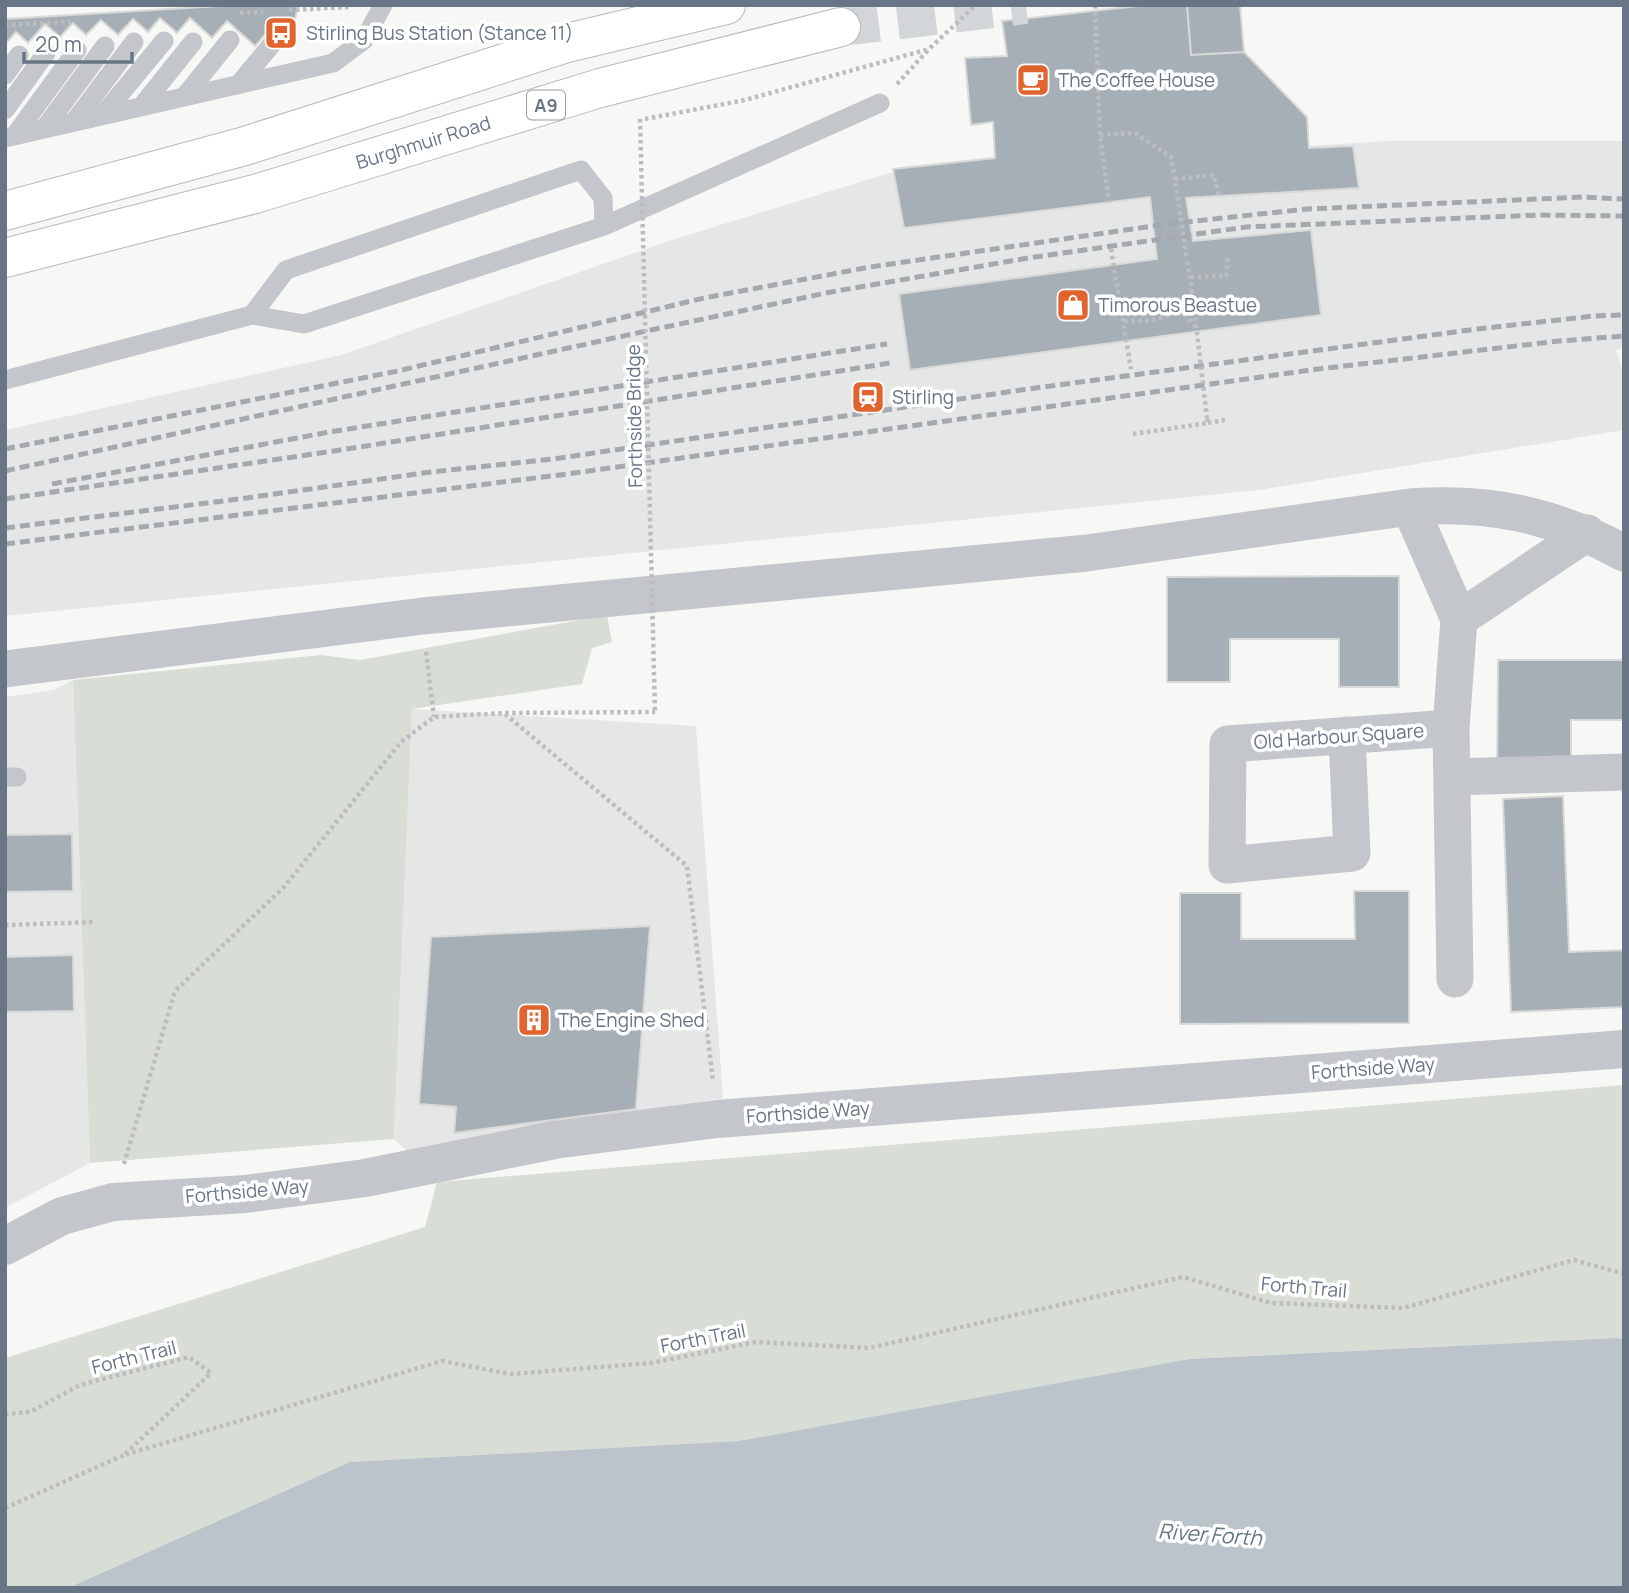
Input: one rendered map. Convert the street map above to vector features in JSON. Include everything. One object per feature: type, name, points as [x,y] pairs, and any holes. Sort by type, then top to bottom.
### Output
[{"type":"main road","points":[[5,211],[245,146],[568,43],[726,5]]},
{"type":"main road","name":"Burghmuir Road","points":[[5,258],[255,194],[600,88],[841,27]]},
{"type":"street","points":[[5,669],[424,615],[1087,553],[1409,507],[1439,505],[1505,509],[1587,533],[1624,553]]},
{"type":"street","points":[[1409,507],[1459,619],[1451,728],[1455,979]]},
{"type":"street","points":[[1459,619],[1587,533]]},
{"type":"street","name":"Old Harbour Square","points":[[1347,735],[1352,853],[1227,865],[1228,744],[1347,735],[1451,728]]},
{"type":"street","points":[[1452,777],[1624,772]]},
{"type":"street","name":"Forthside Way","points":[[5,1246],[62,1216],[113,1202],[246,1194],[365,1178],[554,1139],[718,1119],[1624,1049]]},
{"type":"lane","points":[[10,136],[333,63],[363,40],[383,5]]},
{"type":"lane","points":[[238,85],[278,37]]},
{"type":"lane","points":[[184,97],[230,40]]},
{"type":"lane","points":[[102,116],[164,41]]},
{"type":"lane","points":[[74,122],[134,42]]},
{"type":"lane","points":[[141,107],[193,42]]},
{"type":"lane","points":[[44,129],[105,46]]},
{"type":"lane","points":[[10,136],[77,50]]},
{"type":"lane","points":[[5,110],[46,53]]},
{"type":"lane","points":[[5,75],[19,55]]},
{"type":"lane","points":[[5,380],[252,315],[304,324],[604,226],[880,103]]},
{"type":"lane","points":[[252,315],[286,270],[581,170],[603,198],[604,226]]},
{"type":"path","points":[[880,103],[929,49],[976,5]]},
{"type":"path","points":[[1095,5],[1100,135],[1109,202]]},
{"type":"path","name":"Forthside Bridge","points":[[505,713],[655,712],[640,119],[745,100],[929,49]]},
{"type":"path","points":[[1100,135],[1135,133],[1171,157],[1191,277],[1208,420]]},
{"type":"path","points":[[1175,179],[1214,175],[1219,196]]},
{"type":"path","points":[[1111,249],[1131,369]]},
{"type":"path","points":[[1191,277],[1227,276],[1228,255]]},
{"type":"path","points":[[1124,321],[1155,321],[1178,309],[1192,290]]},
{"type":"path","points":[[1178,309],[1197,328]]},
{"type":"path","points":[[1133,433],[1208,420],[1224,421]]},
{"type":"path","points":[[424,615],[434,717]]},
{"type":"path","points":[[113,1202],[175,991],[284,887],[401,743],[434,717],[505,713],[687,866],[718,1119]]},
{"type":"path","points":[[5,925],[95,922]]},
{"type":"path","name":"Forth Trail","points":[[124,1455],[442,1361],[511,1374],[651,1363],[756,1342],[869,1348],[1183,1277],[1271,1303],[1403,1308],[1574,1260],[1624,1273]]},
{"type":"path","name":"Forth Trail","points":[[5,1415],[30,1412],[80,1385],[189,1357],[211,1373],[124,1455]]},
{"type":"path","points":[[5,1508],[124,1455]]},
{"type":"shaded area","points":[[1387,141],[1624,141],[1624,349],[1616,350],[1624,375],[1624,430],[1259,490],[5,616],[5,430],[341,355],[672,240],[889,173]]},
{"type":"shaded area","points":[[607,615],[612,642],[592,648],[582,684],[412,709],[394,1139],[90,1163],[73,680],[321,655],[360,660]]},
{"type":"shaded area","points":[[73,680],[90,1163],[5,1208],[5,697],[54,690]]},
{"type":"shaded area","points":[[412,709],[696,726],[723,1098],[409,1153],[394,1139]]},
{"type":"shaded area","points":[[1624,1085],[1624,1339],[1189,1359],[738,1441],[351,1462],[68,1588],[5,1588],[5,1358],[425,1227],[437,1182]]},
{"type":"water","name":"River Forth","points":[[1624,1339],[1624,1588],[68,1588],[350,1462],[738,1441],[1189,1359]]},
{"type":"building","points":[[236,5],[298,5],[295,20],[277,21],[255,46],[227,21],[212,38],[190,18],[177,33],[160,18],[148,32],[133,19],[118,35],[101,20],[86,35],[73,23],[60,37],[45,24],[28,43],[16,32],[5,44],[5,19]]},
{"type":"building","points":[[1147,5],[1187,5],[1191,55],[1244,52],[1307,117],[1309,148],[1353,146],[1359,188],[1186,198],[1193,241],[1311,230],[1321,315],[910,370],[899,294],[1157,259],[1150,197],[904,228],[893,169],[995,158],[993,122],[971,125],[965,58],[1007,56],[1002,21]]},
{"type":"building","points":[[1187,5],[1240,5],[1244,52],[1191,55]]},
{"type":"building","points":[[1399,576],[1399,687],[1339,687],[1339,639],[1230,639],[1230,682],[1167,682],[1167,577]]},
{"type":"building","points":[[1498,660],[1624,660],[1624,720],[1571,720],[1571,772],[1497,772]]},
{"type":"building","points":[[1563,796],[1569,952],[1624,950],[1624,1007],[1511,1012],[1503,799]]},
{"type":"building","points":[[72,834],[73,891],[5,892],[5,835]]},
{"type":"building","points":[[1354,891],[1409,891],[1409,1023],[1180,1024],[1180,893],[1241,893],[1241,939],[1355,939]]},
{"type":"building","name":"The Engine Shed","points":[[650,926],[636,1109],[454,1133],[456,1107],[419,1104],[431,937]]},
{"type":"building","points":[[73,955],[74,1011],[5,1012],[5,957]]},
{"type":"tunnel","points":[[841,27],[1026,5]]},
{"type":"railway","points":[[5,449],[398,371],[704,298],[870,267],[1167,224],[1307,209],[1584,197],[1624,199]]},
{"type":"railway","points":[[5,471],[831,292],[1028,258],[1246,227],[1539,215],[1624,216]]},
{"type":"railway","points":[[5,528],[431,472],[553,459],[1028,389],[1477,329],[1624,315]]},
{"type":"railway","points":[[5,544],[567,474],[1318,369],[1624,336]]},
{"type":"railway","points":[[52,484],[329,432],[887,344]]},
{"type":"railway","points":[[5,499],[334,451],[890,363]]},
{"type":"place","name":"Stirling Bus Station (Stance 11)","points":[[281,33]]},
{"type":"place","name":"The Coffee House","points":[[1033,80]]},
{"type":"place","name":"Timorous Beastue","points":[[1073,305]]},
{"type":"place","name":"Stirling","points":[[868,397]]},
{"type":"place","name":"The Engine Shed","points":[[534,1020]]}]
